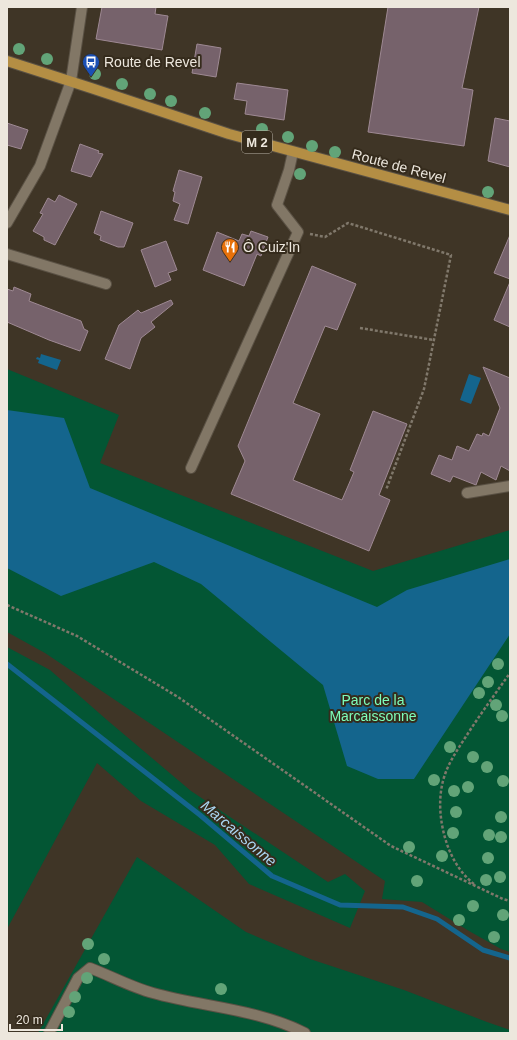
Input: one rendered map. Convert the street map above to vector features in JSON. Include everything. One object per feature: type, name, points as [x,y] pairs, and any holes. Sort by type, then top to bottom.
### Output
[{"type":"main road","name":"Route de Revel","points":[[7,62],[71,81],[229,134],[510,210]]},
{"type":"street","points":[[7,223],[40,166],[71,81],[82,7]]},
{"type":"street","points":[[191,468],[298,232],[277,205],[289,170],[293,152]]},
{"type":"street","points":[[7,254],[106,284]]},
{"type":"street","points":[[467,493],[510,486]]},
{"type":"street","points":[[49,1033],[78,978],[90,968],[152,992],[252,1014],[288,1024],[305,1033]]},
{"type":"path","points":[[298,232],[325,237],[348,223],[451,255],[424,389],[386,490]]},
{"type":"path","points":[[360,328],[434,340]]},
{"type":"path","points":[[7,605],[77,636],[178,697],[391,846],[503,900],[510,901]]},
{"type":"path","points":[[479,888],[461,871],[448,848],[441,820],[441,795],[447,767],[474,724],[510,672]]},
{"type":"green space","name":"Parc de la Marcaissonne","points":[[7,369],[119,415],[100,463],[373,571],[510,530],[510,952],[501,949],[469,931],[422,902],[382,899],[385,881],[45,653],[7,632]]},
{"type":"green space","points":[[7,647],[50,670],[191,791],[328,882],[345,874],[365,891],[350,928],[249,884],[215,845],[141,801],[97,763],[7,929]]},
{"type":"green space","points":[[137,857],[246,932],[310,959],[404,990],[510,1030],[510,1033],[38,1033]]},
{"type":"water","points":[[41,354],[61,360],[57,370],[38,363],[39,360],[36,359],[37,357],[40,358]]},
{"type":"water","points":[[469,374],[481,378],[471,404],[460,400]]},
{"type":"water","points":[[7,410],[64,418],[90,488],[377,607],[407,590],[510,559],[510,634],[414,779],[378,779],[347,766],[323,685],[201,584],[154,562],[61,596],[7,568]]},
{"type":"building","points":[[102,7],[156,7],[155,14],[168,16],[162,50],[96,39]]},
{"type":"building","points":[[388,7],[479,7],[462,88],[473,90],[464,146],[368,132]]},
{"type":"building","points":[[197,44],[221,48],[216,77],[192,73]]},
{"type":"building","points":[[237,83],[288,90],[284,120],[245,114],[247,101],[234,99]]},
{"type":"building","points":[[495,118],[510,121],[510,167],[488,161]]},
{"type":"building","points":[[7,123],[28,130],[21,149],[7,145]]},
{"type":"building","points":[[80,144],[103,154],[91,177],[71,171]]},
{"type":"building","points":[[179,170],[202,177],[188,224],[174,220],[180,204],[173,201],[175,192],[173,191]]},
{"type":"building","points":[[59,195],[77,204],[55,245],[44,240],[44,237],[33,231],[43,214],[40,213],[48,198],[55,202]]},
{"type":"building","points":[[101,211],[133,223],[124,247],[118,247],[100,240],[101,236],[94,233]]},
{"type":"building","name":"Ô Cuiz'In","points":[[251,231],[268,237],[261,256],[257,254],[244,286],[203,270],[217,232],[239,241],[242,234],[249,236]]},
{"type":"building","points":[[510,235],[510,279],[494,273]]},
{"type":"building","points":[[166,241],[177,270],[168,273],[171,280],[155,287],[141,250]]},
{"type":"building","points":[[312,266],[356,284],[337,330],[325,326],[293,403],[320,414],[293,480],[342,500],[354,472],[350,470],[373,411],[407,424],[379,495],[390,500],[369,551],[231,494],[245,461],[238,446]]},
{"type":"building","points":[[510,282],[510,327],[494,320]]},
{"type":"building","points":[[14,287],[31,294],[29,301],[81,321],[84,329],[88,331],[80,351],[49,340],[7,322],[7,289],[13,291]]},
{"type":"building","points":[[171,300],[173,304],[151,322],[155,327],[141,338],[130,369],[105,359],[119,325],[138,310],[141,313]]},
{"type":"building","points":[[483,367],[510,378],[510,471],[501,466],[496,480],[481,472],[476,485],[453,476],[450,482],[431,474],[439,455],[452,460],[457,446],[469,451],[477,434],[482,436],[483,433],[489,436],[500,408]]},
{"type":"waterway","name":"Marcaissonne","points":[[7,664],[200,815],[272,876],[340,905],[403,907],[437,919],[483,950],[510,958]]},
{"type":"place","name":"Route de Revel","points":[[91,77]]},
{"type":"place","name":"Ô Cuiz'In","points":[[230,262]]}]
